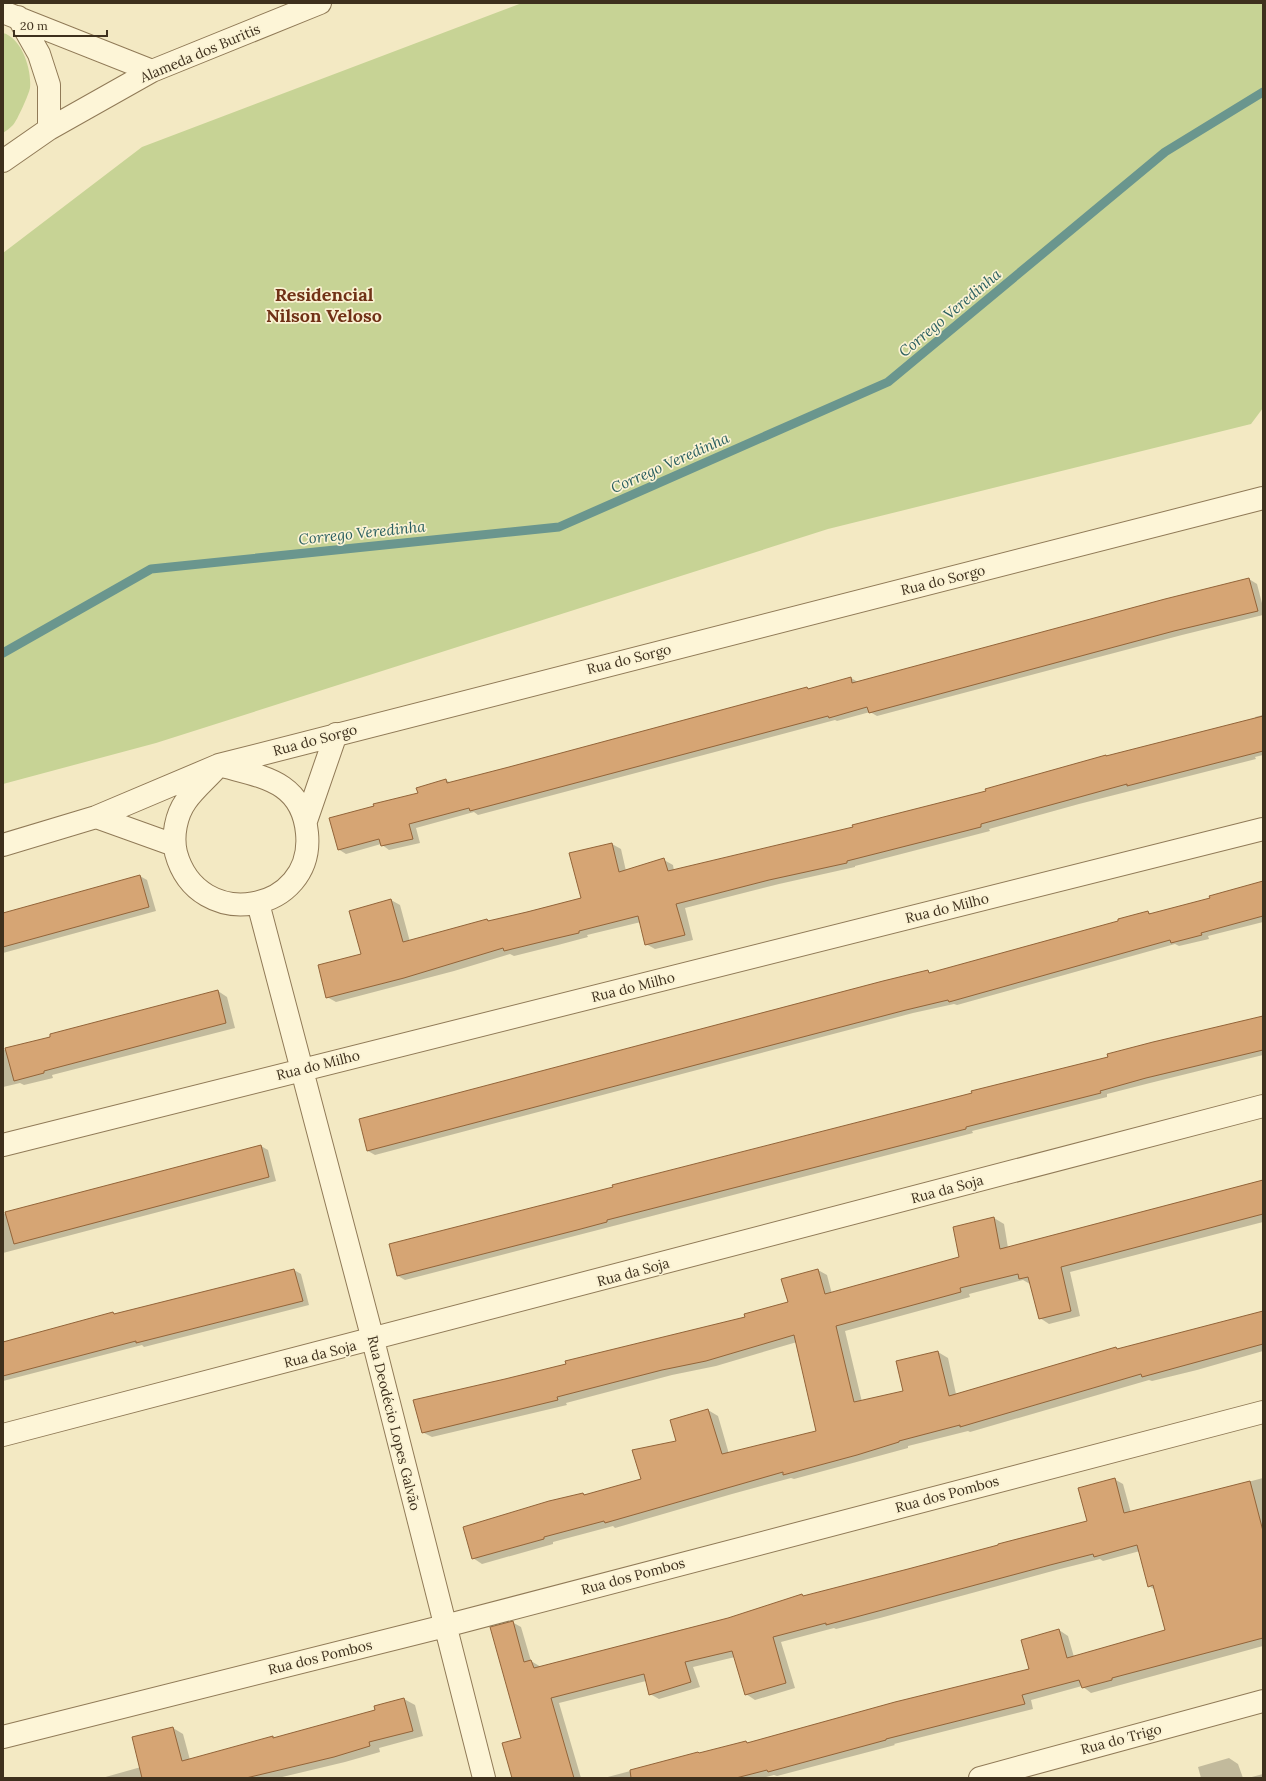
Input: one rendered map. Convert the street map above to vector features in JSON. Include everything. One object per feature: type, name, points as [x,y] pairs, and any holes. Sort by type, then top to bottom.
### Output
[{"type":"street","name":"Alameda dos Buritis","points":[[3,161],[49,129],[152,71],[320,3]]},
{"type":"street","points":[[10,15],[152,71]]},
{"type":"street","points":[[10,15],[39,54],[49,84],[49,129]]},
{"type":"street","name":"Rua do Sorgo","points":[[3,845],[96,817],[219,765],[1263,498]]},
{"type":"street","points":[[306,821],[336,734]]},
{"type":"street","points":[[219,765],[264,777],[283,787],[297,802],[306,821],[308,842],[304,863],[293,881],[282,891],[277,895],[258,903],[235,906],[212,899],[193,886],[180,867],[174,845],[176,822],[186,801],[219,765]]},
{"type":"street","points":[[96,817],[174,845]]},
{"type":"street","name":"Rua do Milho","points":[[3,1146],[302,1069],[1263,829]]},
{"type":"street","name":"Rua Deodécio Lopes Galvão","points":[[258,903],[373,1340],[484,1778]]},
{"type":"street","name":"Rua da Soja","points":[[3,1436],[1263,1106]]},
{"type":"street","name":"Rua dos Pombos","points":[[3,1737],[445,1626],[1263,1412]]},
{"type":"street","name":"Rua do Trigo","points":[[980,1778],[1263,1701]]},
{"type":"green space","points":[[522,3],[1263,3],[1263,408],[1251,424],[828,529],[156,743],[3,784],[3,253],[142,147]]},
{"type":"green space","points":[[3,33],[16,41],[24,56],[29,73],[30,88],[23,107],[13,125],[3,133]]},
{"type":"building","points":[[1249,578],[1258,611],[1174,631],[869,713],[867,707],[829,718],[828,716],[470,811],[469,808],[409,824],[413,839],[381,846],[379,839],[338,850],[329,818],[374,806],[373,804],[418,793],[416,788],[446,779],[447,783],[807,687],[808,689],[851,677],[852,683]]},
{"type":"building","points":[[1263,716],[1263,751],[1127,786],[1127,784],[981,824],[981,827],[847,861],[847,863],[769,880],[676,904],[685,935],[645,945],[638,916],[579,931],[579,933],[504,951],[503,948],[404,978],[326,998],[318,965],[361,954],[349,911],[391,899],[403,942],[487,919],[488,921],[581,898],[569,853],[612,843],[619,872],[664,858],[668,871],[853,827],[852,825],[986,791],[985,789],[1106,755]]},
{"type":"building","points":[[140,875],[149,907],[3,947],[3,913]]},
{"type":"building","points":[[1263,881],[1263,916],[1201,933],[1202,935],[1171,943],[1170,940],[949,1002],[948,1000],[906,1010],[367,1151],[359,1119],[883,981],[928,970],[929,973],[1118,921],[1118,919],[1148,911],[1149,914],[1210,898],[1209,896]]},
{"type":"building","points":[[218,990],[226,1023],[44,1071],[44,1073],[14,1081],[5,1048],[50,1037],[50,1034]]},
{"type":"building","points":[[1263,1016],[1263,1050],[1146,1078],[1100,1091],[1101,1093],[966,1127],[966,1129],[607,1220],[607,1222],[577,1230],[397,1276],[389,1244],[613,1187],[612,1185],[972,1093],[971,1091],[1108,1057],[1107,1054],[1153,1042]]},
{"type":"building","points":[[261,1145],[269,1177],[14,1244],[5,1212]]},
{"type":"building","points":[[1263,1180],[1263,1214],[1061,1267],[1071,1311],[1039,1319],[1028,1277],[1019,1279],[1018,1274],[960,1288],[961,1292],[836,1326],[854,1402],[903,1391],[896,1361],[938,1351],[949,1396],[1116,1347],[1117,1349],[1263,1311],[1263,1344],[1142,1377],[1141,1374],[960,1427],[960,1425],[899,1441],[857,1455],[783,1475],[783,1472],[605,1523],[604,1521],[544,1537],[544,1539],[472,1559],[463,1527],[549,1501],[583,1493],[584,1495],[641,1479],[632,1450],[676,1441],[670,1420],[708,1409],[722,1454],[816,1431],[794,1335],[706,1361],[662,1370],[557,1397],[558,1400],[422,1433],[413,1400],[566,1364],[565,1361],[745,1317],[744,1314],[788,1302],[781,1279],[818,1269],[825,1294],[959,1257],[953,1227],[994,1217],[1000,1249]]},
{"type":"building","points":[[294,1269],[303,1301],[136,1343],[136,1341],[3,1376],[3,1342],[113,1312],[114,1314]]},
{"type":"building","points":[[1115,1478],[1124,1513],[1250,1481],[1263,1531],[1263,1638],[1112,1678],[1112,1680],[1082,1688],[1079,1680],[1022,1695],[1025,1704],[886,1739],[768,1772],[767,1770],[736,1778],[631,1778],[630,1770],[698,1752],[746,1741],[747,1743],[895,1702],[1029,1669],[1021,1640],[1059,1629],[1067,1658],[1165,1630],[1153,1585],[1148,1587],[1137,1545],[1094,1557],[1093,1554],[826,1625],[826,1623],[773,1637],[786,1683],[745,1695],[732,1651],[685,1662],[691,1682],[649,1695],[644,1674],[551,1698],[574,1778],[512,1778],[502,1743],[521,1738],[490,1627],[513,1621],[524,1662],[531,1660],[534,1668],[728,1618],[802,1594],[803,1596],[1087,1521],[1078,1488]]},
{"type":"building","points":[[404,1698],[413,1731],[369,1742],[370,1746],[334,1757],[246,1778],[142,1778],[132,1737],[173,1727],[182,1761],[375,1710],[374,1706]]},
{"type":"waterway","name":"Corrego Veredinha","points":[[3,653],[151,569],[559,527],[888,382],[1165,152],[1263,92]]},
{"type":"district","name":"Residencial Nilson Veloso","points":[[324,305]]}]
